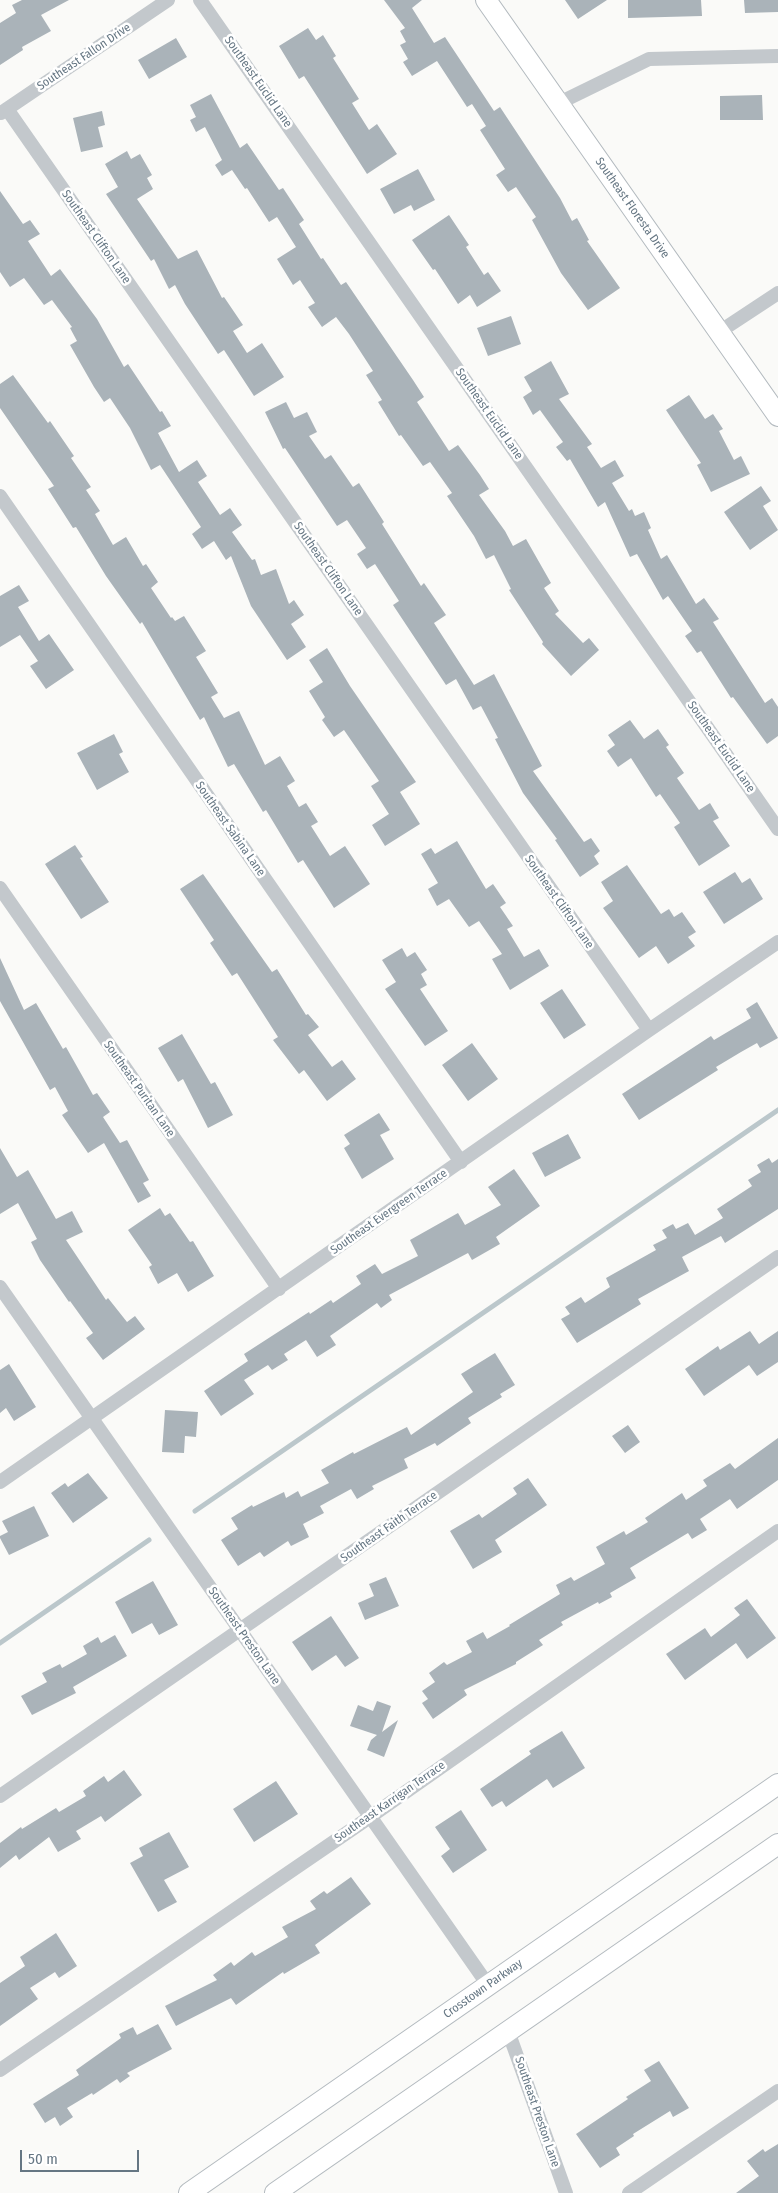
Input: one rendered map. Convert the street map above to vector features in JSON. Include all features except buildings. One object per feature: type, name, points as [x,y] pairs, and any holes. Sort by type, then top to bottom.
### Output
[{"type":"main road","name":"Southeast Floresta Drive","points":[[486,0],[778,416]]},
{"type":"main road","name":"Crosstown Parkway","points":[[189,2193],[778,1784]]},
{"type":"main road","points":[[275,2193],[778,1844]]},
{"type":"street","name":"Southeast Fallon Drive","points":[[3,111],[168,0]]},
{"type":"street","name":"Southeast Euclid Lane","points":[[200,0],[778,829]]},
{"type":"street","points":[[559,103],[650,59],[778,56]]},
{"type":"street","name":"Southeast Clifton Lane","points":[[3,111],[648,1030]]},
{"type":"street","points":[[719,332],[778,293]]},
{"type":"street","name":"Southeast Sabina Lane","points":[[0,496],[460,1162]]},
{"type":"street","name":"Southeast Puritan Lane","points":[[0,888],[279,1289]]},
{"type":"street","name":"Southeast Evergreen Terrace","points":[[0,1482],[648,1030],[778,942]]},
{"type":"street","name":"Southeast Faith Terrace","points":[[0,1796],[778,1257]]},
{"type":"street","name":"Southeast Preston Lane","points":[[0,1287],[488,1985]]},
{"type":"street","name":"Southeast Karrigan Terrace","points":[[0,2070],[370,1817],[778,1531]]},
{"type":"street","name":"Southeast Preston Lane","points":[[508,2031],[566,2193]]},
{"type":"street","points":[[629,2193],[778,2091]]},
{"type":"waterway","points":[[195,1511],[778,1110]]},
{"type":"waterway","points":[[0,1643],[149,1540]]}]
